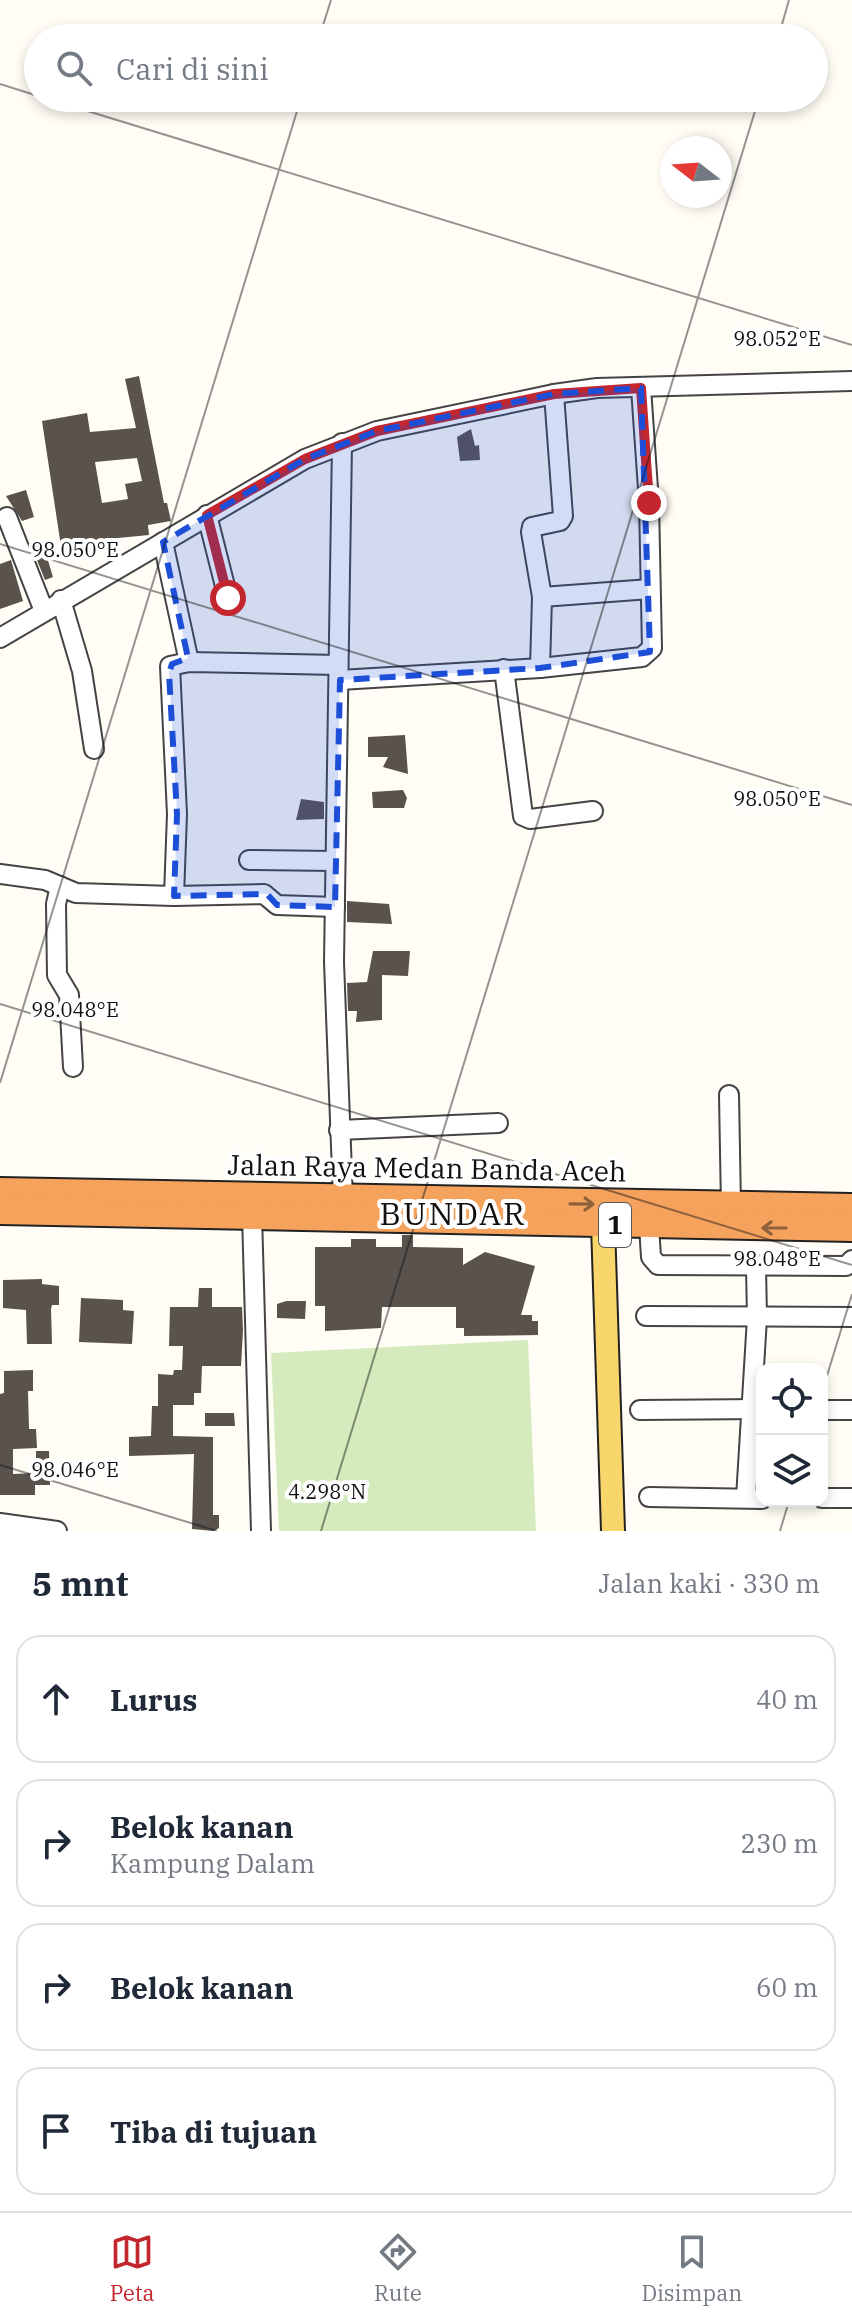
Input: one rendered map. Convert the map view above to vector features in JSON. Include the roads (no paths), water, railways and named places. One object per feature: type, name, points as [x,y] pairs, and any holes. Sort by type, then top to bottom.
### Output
[{"type":"highway","name":"Jalan Raya Medan Banda Aceh","points":[[0,1191],[343,1199],[506,1212],[603,1225],[852,1228]]},
{"type":"highway","name":"Jalan Raya Medan Banda Aceh","points":[[0,1211],[252,1215],[852,1207]]},
{"type":"main road","points":[[603,1225],[613,1531]]},
{"type":"street","points":[[0,638],[305,459],[377,431],[554,394],[852,381]]},
{"type":"street","points":[[174,896],[177,814],[169,673],[172,664],[189,662],[339,672],[504,669],[540,668],[648,654],[652,648],[641,388]]},
{"type":"street","points":[[540,668],[542,597],[531,529],[560,521],[563,516],[554,394]]},
{"type":"street","points":[[342,443],[335,907],[343,1199]]},
{"type":"street","points":[[207,515],[228,598]]},
{"type":"street","points":[[7,517],[44,611]]},
{"type":"street","points":[[163,542],[189,662]]},
{"type":"street","points":[[542,597],[650,589]]},
{"type":"street","points":[[61,600],[82,671],[94,749]]},
{"type":"street","points":[[504,669],[523,816],[530,819],[593,811]]},
{"type":"street","points":[[249,860],[335,861]]},
{"type":"street","points":[[0,874],[39,878],[71,892],[93,895],[264,894],[277,905],[335,907]]},
{"type":"street","points":[[60,886],[56,904],[57,975],[69,995],[73,1067]]},
{"type":"street","points":[[729,1095],[731,1207]]},
{"type":"street","points":[[339,1130],[498,1123]]},
{"type":"street","points":[[252,1215],[261,1531]]},
{"type":"street","points":[[649,1226],[651,1257],[658,1265],[846,1266],[852,1260]]},
{"type":"street","points":[[756,1267],[757,1363]]},
{"type":"street","points":[[646,1316],[852,1317]]},
{"type":"street","points":[[640,1410],[756,1409]]},
{"type":"street","points":[[828,1410],[852,1410]]},
{"type":"street","points":[[649,1497],[754,1498],[757,1435]]},
{"type":"street","points":[[828,1498],[852,1498]]},
{"type":"street","points":[[0,1523],[57,1531]]},
{"type":"district","name":"BUNDAR","points":[[453,1214]]}]
